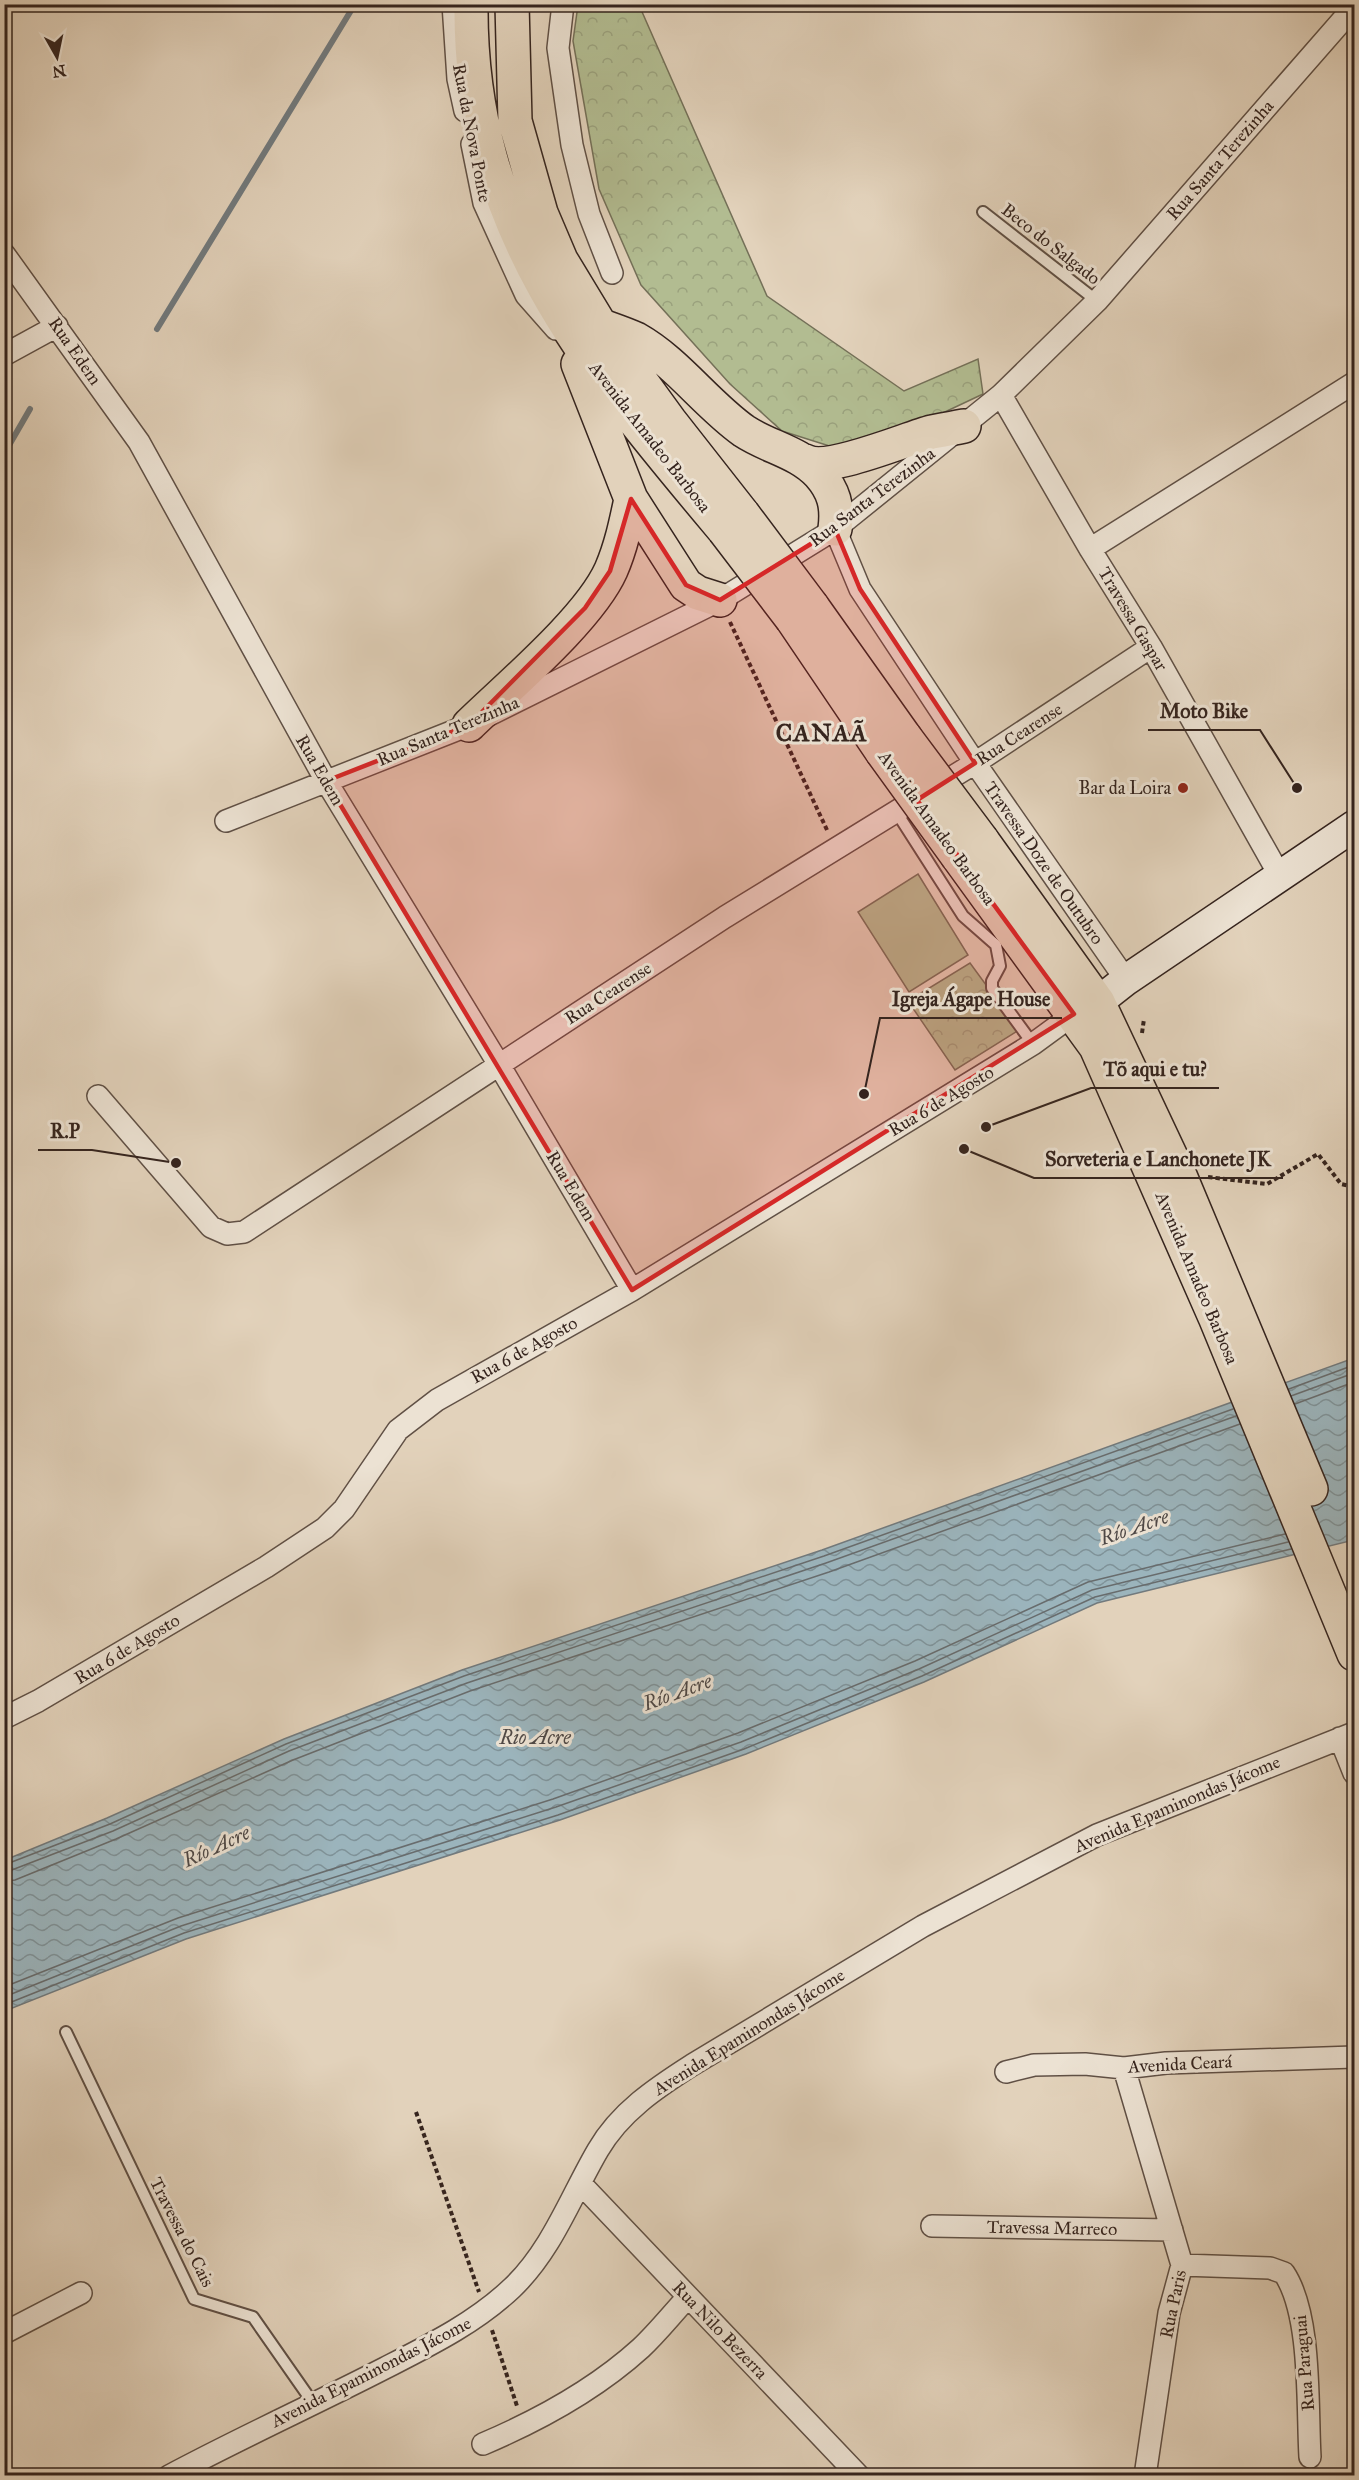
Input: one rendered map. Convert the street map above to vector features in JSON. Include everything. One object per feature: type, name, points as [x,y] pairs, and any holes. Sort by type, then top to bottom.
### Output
[{"type":"main road","name":"Avenida Amadeo Barbosa","points":[[471,4],[473,77],[491,167],[530,263],[567,334],[638,428],[733,522]]},
{"type":"main road","name":"Avenida Amadeo Barbosa","points":[[512,4],[515,121],[541,213],[561,260],[601,326],[670,422],[733,522],[802,612],[893,745],[1086,1008],[1195,1211],[1354,1596]]},
{"type":"main road","points":[[601,326],[635,339],[656,353],[744,430],[774,448],[805,461],[826,463],[881,450],[932,432],[964,426]]},
{"type":"main road","points":[[567,334],[631,499],[686,585],[698,593],[720,600]]},
{"type":"main road","points":[[805,461],[818,473],[835,499],[835,529]]},
{"type":"main road","points":[[469,725],[585,608],[610,572],[623,537],[631,499]]},
{"type":"main road","name":"Avenida Amadeo Barbosa","points":[[1086,1008],[1096,1047],[1210,1306],[1354,1654]]},
{"type":"street","name":"Rua da Nova Ponte","points":[[453,4],[458,79],[484,202],[526,295],[567,334]]},
{"type":"street","points":[[563,4],[558,48],[573,145],[589,214],[612,273]]},
{"type":"street","name":"Rua Santa Terezinha","points":[[226,821],[469,725],[720,600],[835,529],[1001,394],[1097,301],[1354,7]]},
{"type":"street","name":"Rua Edem","points":[[4,254],[139,442],[326,782],[498,1064],[632,1290]]},
{"type":"street","points":[[4,356],[57,326]]},
{"type":"street","points":[[1090,549],[1354,383]]},
{"type":"street","name":"Travessa Gaspar","points":[[1001,394],[1090,549],[1151,647],[1280,876]]},
{"type":"street","name":"Travessa Doze de Outubro","points":[[835,529],[860,590],[975,763],[1126,980]]},
{"type":"street","name":"Rua Cearense","points":[[98,1096],[211,1227],[227,1234],[244,1232],[262,1223],[498,1064],[724,917],[897,813],[1151,647]]},
{"type":"street","name":"Rua 6 de Agosto","points":[[4,1718],[38,1701],[266,1567],[325,1528],[344,1509],[385,1445],[415,1415],[470,1380],[632,1290],[1033,1044],[1354,826]]},
{"type":"street","points":[[1347,1736],[1354,1773]]},
{"type":"street","name":"Avenida Epaminondas Jácome","points":[[169,2475],[441,2338],[486,2312],[514,2286],[536,2259],[599,2149],[620,2120],[658,2086],[923,1926],[1097,1835],[1347,1736]]},
{"type":"street","name":"Avenida Ceará","points":[[1006,2072],[1034,2065],[1086,2064],[1124,2068],[1166,2063],[1354,2057]]},
{"type":"street","name":"Rua Paris","points":[[1124,2068],[1182,2265],[1169,2313],[1145,2475]]},
{"type":"street","name":"Rua Nilo Bezerra","points":[[581,2184],[860,2475]]},
{"type":"street","name":"Travessa Marreco","points":[[932,2226],[1172,2230]]},
{"type":"street","name":"Rua Paraguai","points":[[1182,2265],[1270,2268],[1284,2273],[1299,2303],[1310,2457]]},
{"type":"street","points":[[4,2333],[81,2293]]},
{"type":"street","points":[[483,2444],[524,2427],[554,2410],[640,2349],[688,2297]]},
{"type":"lane","name":"Beco do Salgado","points":[[983,212],[1097,301]]},
{"type":"lane","points":[[897,813],[963,916],[996,945],[1000,966],[992,981],[992,988],[1033,1044]]},
{"type":"lane","name":"Travessa do Cais","points":[[66,2032],[194,2299],[253,2317],[313,2403]]},
{"type":"path","points":[[720,600],[836,850]]},
{"type":"path","points":[[1140,1041],[1144,1019]]},
{"type":"path","points":[[1204,1177],[1267,1184],[1318,1154],[1341,1184],[1354,1187]]},
{"type":"path","points":[[416,2112],[524,2427]]},
{"type":"highlighted area","points":[[631,499],[686,585],[720,600],[835,529],[860,589],[975,763],[917,800],[1074,1014],[632,1290],[326,781],[469,725],[585,608],[610,571]]},
{"type":"green space","points":[[578,5],[639,5],[767,296],[904,391],[978,359],[983,394],[911,428],[842,450],[782,431],[730,384],[641,285],[599,189],[573,41]]},
{"type":"green space","points":[[918,874],[968,955],[909,992],[858,912]]},
{"type":"green space","points":[[970,963],[1019,1030],[955,1070],[908,1001]]},
{"type":"water","name":"Rio Acre","points":[[1354,1358],[1354,1540],[1097,1603],[924,1682],[746,1754],[560,1820],[186,1939],[5,2011],[5,1860],[107,1818],[284,1739],[462,1670],[822,1550]]},
{"type":"waterway","points":[[157,329],[355,4]]},
{"type":"waterway","points":[[4,454],[30,409]]},
{"type":"place","name":"Bar da Loira","points":[[1183,788]]},
{"type":"place","name":"Moto Bike","points":[[1297,788]]},
{"type":"place","name":"Igreja Ágape House","points":[[864,1094]]},
{"type":"place","name":"Tõ aqui e tu?","points":[[986,1127]]},
{"type":"place","name":"Sorveteria e Lanchonete JK","points":[[964,1149]]},
{"type":"place","name":"R.P","points":[[176,1163]]},
{"type":"district","name":"CANAÃ","points":[[822,733]]},
{"type":"water label","name":"Río Acre","points":[[1134,1527]]},
{"type":"water label","name":"Río Acre","points":[[677,1692]]},
{"type":"water label","name":"Río Acre","points":[[216,1846]]}]
